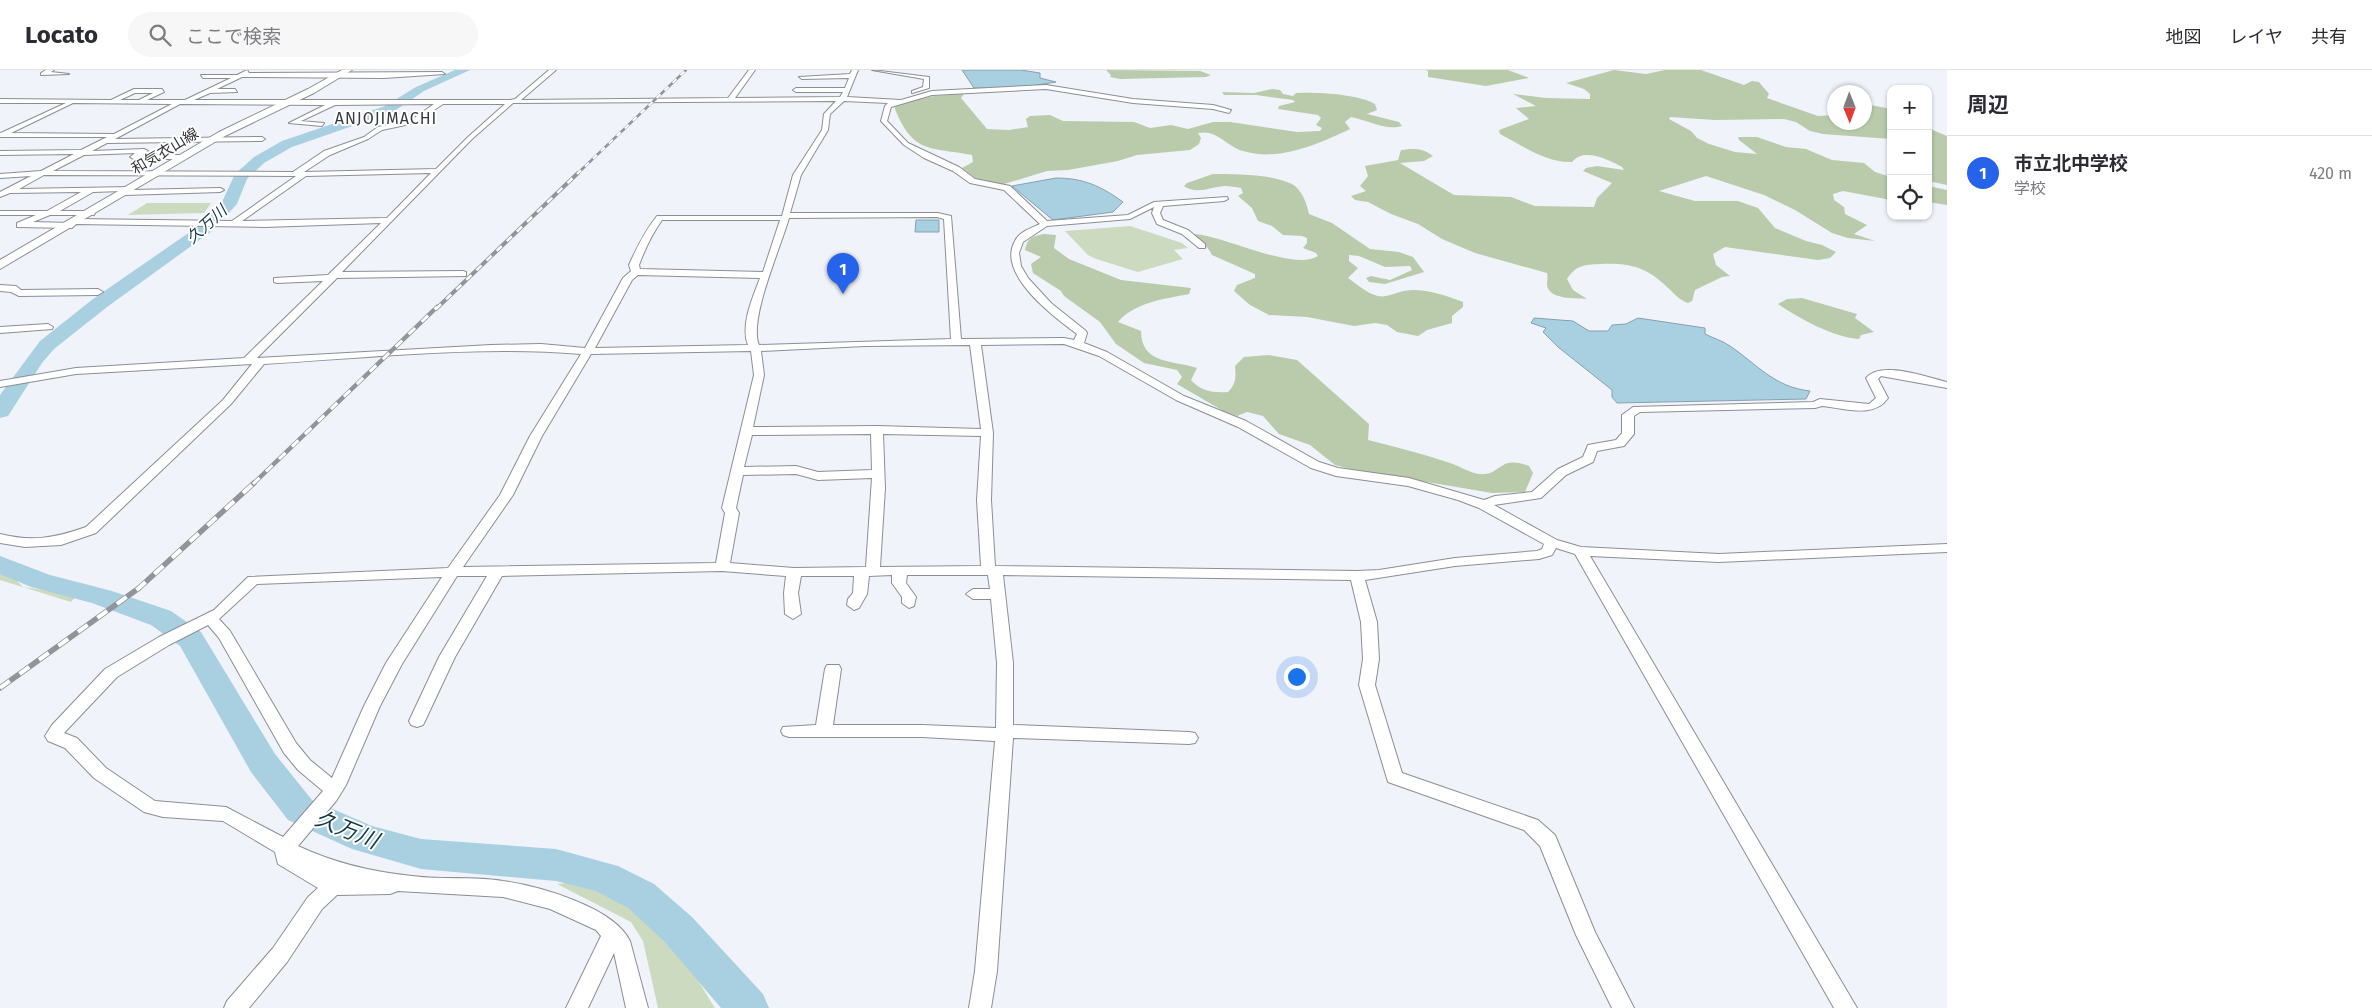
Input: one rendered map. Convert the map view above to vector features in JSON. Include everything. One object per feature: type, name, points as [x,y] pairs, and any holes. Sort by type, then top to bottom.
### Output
[{"type":"main road","name":"和気衣山線","points":[[0,265],[212,140],[344,73]]},
{"type":"street","points":[[51,70],[43,74],[66,74]]},
{"type":"street","points":[[2,194],[183,102],[252,70]]},
{"type":"street","points":[[0,538],[6,541],[25,543],[61,541],[91,530],[227,402],[254,361],[333,276],[470,138],[553,70]]},
{"type":"street","points":[[730,100],[752,70]]},
{"type":"street","points":[[875,70],[924,77],[929,80],[926,88],[891,102],[888,106],[884,121],[906,144],[956,169],[973,180],[1007,188],[1045,224]]},
{"type":"street","points":[[791,98],[805,72],[851,78]]},
{"type":"street","points":[[203,76],[344,73],[442,74]]},
{"type":"street","points":[[797,86],[851,78]]},
{"type":"street","points":[[722,567],[732,513],[729,508],[736,471],[759,375],[758,354],[750,337],[749,329],[765,275],[778,242],[797,175],[825,130],[827,114],[842,98],[851,78]]},
{"type":"street","points":[[0,101],[334,103],[842,98],[891,102],[932,93],[1050,87],[1134,101],[1213,107],[1229,111]]},
{"type":"street","points":[[108,103],[134,91],[162,91],[128,110]]},
{"type":"street","points":[[208,91],[235,91]]},
{"type":"street","points":[[294,174],[327,153],[366,138],[380,128],[413,122],[443,101]]},
{"type":"street","points":[[0,135],[74,102]]},
{"type":"street","points":[[190,111],[206,102]]},
{"type":"street","points":[[219,109],[233,102]]},
{"type":"street","points":[[322,124],[292,123],[334,103]]},
{"type":"street","points":[[0,135],[118,135]]},
{"type":"street","points":[[104,142],[262,139]]},
{"type":"street","points":[[0,154],[144,151],[134,158],[184,156]]},
{"type":"street","points":[[48,162],[66,162]]},
{"type":"street","points":[[0,170],[16,165]]},
{"type":"street","points":[[0,176],[44,173],[255,175],[438,171]]},
{"type":"street","points":[[233,224],[305,174]]},
{"type":"street","points":[[91,190],[49,213],[20,225],[74,223],[233,224],[390,220]]},
{"type":"street","points":[[2,194],[91,190],[220,190]]},
{"type":"street","points":[[174,203],[192,190]]},
{"type":"street","points":[[1078,344],[1082,333],[1027,284],[1015,265],[1014,255],[1020,240],[1045,224],[1116,220],[1139,213],[1148,205],[1224,199]]},
{"type":"street","points":[[1154,204],[1159,206],[1156,213],[1160,222],[1185,232],[1202,246]]},
{"type":"street","points":[[0,213],[91,213]]},
{"type":"street","points":[[636,272],[634,266],[638,254],[646,243],[647,235],[660,218],[938,215],[948,218],[956,342]]},
{"type":"street","points":[[637,1008],[624,951],[612,933],[603,924],[553,901],[528,894],[495,889],[413,885],[333,887],[285,858],[288,844],[332,793],[346,770],[372,706],[394,663],[506,495],[536,436],[588,351],[628,278],[636,272],[765,275]]},
{"type":"street","points":[[277,280],[333,276],[463,274]]},
{"type":"street","points":[[0,288],[16,289],[16,292],[19,293],[98,292]]},
{"type":"street","points":[[0,330],[48,327]]},
{"type":"street","points":[[1,383],[76,371],[491,348],[541,347],[588,351],[1052,340],[1078,344],[1103,354],[1180,398],[1242,424],[1315,464],[1336,472],[1438,489],[1484,505],[1552,543],[1580,551],[1719,558],[1947,548]]},
{"type":"street","points":[[975,342],[987,433],[984,500],[991,570],[997,594],[1005,663],[1004,733],[986,971],[980,1008]]},
{"type":"street","points":[[1484,505],[1501,498],[1536,495],[1562,472],[1589,459],[1592,448],[1620,443],[1628,434],[1628,414],[1637,409],[1815,405],[1820,402],[1871,408],[1878,404],[1882,398],[1872,378],[1878,373],[1885,372],[1947,385]]},
{"type":"street","points":[[745,431],[878,430],[987,433]]},
{"type":"street","points":[[854,605],[855,599],[860,594],[867,572],[879,474],[878,430]]},
{"type":"street","points":[[736,471],[796,470],[818,476],[879,474]]},
{"type":"street","points":[[413,885],[360,876],[310,860],[288,844],[226,814],[163,810],[150,807],[100,773],[71,742],[54,736],[58,729],[111,673],[164,641],[219,614],[253,580],[453,572],[722,567],[794,572],[991,570],[1357,576],[1379,575],[1455,562],[1540,555],[1547,552],[1552,543]]},
{"type":"street","points":[[1580,551],[1846,1008]]},
{"type":"street","points":[[417,721],[447,657],[497,571]]},
{"type":"street","points":[[793,614],[791,593],[794,572]]},
{"type":"street","points":[[900,572],[899,583],[909,597],[909,603]]},
{"type":"street","points":[[1357,576],[1369,622],[1371,659],[1367,685],[1394,777],[1531,825],[1548,841],[1586,935],[1623,1008]]},
{"type":"street","points":[[973,594],[997,594]]},
{"type":"street","points":[[207,619],[226,635],[290,748],[332,793]]},
{"type":"street","points":[[824,731],[833,669]]},
{"type":"street","points":[[789,732],[922,731],[1189,738]]},
{"type":"street","points":[[235,1008],[280,955],[315,903],[333,887]]},
{"type":"street","points":[[577,1008],[612,933]]},
{"type":"green space","points":[[1106,70],[1200,71],[1211,75],[1206,77],[1120,79],[1110,77],[1111,75]]},
{"type":"green space","points":[[1425,70],[1508,70],[1529,78],[1486,86],[1428,77],[1428,71]]},
{"type":"green space","points":[[1614,70],[1646,74],[1665,70],[1701,70],[1744,85],[1752,81],[1759,82],[1769,94],[1767,98],[1818,116],[1827,115],[1827,130],[1872,130],[1872,105],[1887,108],[1887,139],[1823,134],[1810,131],[1796,122],[1784,119],[1715,120],[1670,117],[1669,119],[1709,144],[1735,152],[1757,154],[1739,140],[1738,137],[1757,137],[1786,147],[1806,149],[1832,160],[1864,163],[1875,172],[1887,176],[1887,199],[1843,191],[1833,194],[1834,200],[1844,207],[1845,214],[1867,225],[1854,234],[1875,241],[1848,238],[1832,233],[1795,210],[1764,195],[1706,176],[1659,191],[1695,201],[1738,201],[1758,208],[1775,228],[1836,252],[1830,258],[1818,260],[1725,247],[1713,254],[1716,265],[1730,276],[1722,277],[1695,290],[1692,301],[1688,303],[1679,298],[1651,274],[1636,267],[1620,264],[1585,265],[1577,268],[1567,279],[1573,290],[1587,299],[1570,298],[1558,296],[1549,290],[1547,273],[1475,253],[1442,239],[1418,224],[1391,214],[1368,202],[1355,200],[1351,196],[1366,191],[1360,186],[1368,176],[1365,166],[1398,160],[1401,150],[1414,149],[1426,151],[1433,156],[1424,161],[1400,163],[1454,195],[1511,197],[1535,206],[1594,207],[1597,198],[1612,183],[1583,171],[1586,168],[1597,166],[1624,170],[1622,167],[1603,158],[1590,155],[1583,155],[1572,162],[1553,160],[1500,134],[1499,130],[1529,119],[1516,108],[1536,106],[1513,94],[1546,98],[1590,99],[1590,94],[1584,89],[1566,83]]},
{"type":"green space","points":[[1272,89],[1280,90],[1283,94],[1293,96],[1296,93],[1315,93],[1337,94],[1358,98],[1375,104],[1377,110],[1367,114],[1399,122],[1402,126],[1383,126],[1351,117],[1345,122],[1350,129],[1338,135],[1298,150],[1270,154],[1243,151],[1211,133],[1198,133],[1201,138],[1199,144],[1190,150],[1137,155],[1118,161],[1068,170],[1047,171],[1001,185],[982,183],[962,168],[973,162],[972,155],[934,149],[916,141],[902,124],[895,109],[896,104],[934,96],[964,94],[961,98],[987,129],[1009,130],[1028,127],[1026,119],[1030,116],[1050,115],[1063,121],[1134,122],[1150,128],[1171,125],[1188,129],[1213,122],[1230,122],[1297,132],[1320,131],[1322,128],[1316,125],[1321,118],[1318,115],[1278,109],[1279,106],[1295,102],[1293,100],[1256,95],[1224,95],[1222,92],[1254,93]]},
{"type":"green space","points":[[1932,130],[1947,136],[1947,185],[1932,182]]},
{"type":"green space","points":[[1213,174],[1267,177],[1287,182],[1295,186],[1300,192],[1309,214],[1332,223],[1370,249],[1399,252],[1413,257],[1424,272],[1385,284],[1369,282],[1366,278],[1371,276],[1390,280],[1412,270],[1410,266],[1385,267],[1359,256],[1349,255],[1349,261],[1358,268],[1348,278],[1361,288],[1381,296],[1409,290],[1426,291],[1463,302],[1463,307],[1452,316],[1452,323],[1427,330],[1418,336],[1397,332],[1387,325],[1375,323],[1354,326],[1307,317],[1269,315],[1250,305],[1234,291],[1237,285],[1255,278],[1255,274],[1212,255],[1193,234],[1293,259],[1307,260],[1318,256],[1316,253],[1303,248],[1307,243],[1307,238],[1283,235],[1272,226],[1258,221],[1252,208],[1238,196],[1243,193],[1241,188],[1225,186],[1194,190],[1184,186],[1187,183]]},
{"type":"green space","points":[[1932,187],[1947,190],[1947,205],[1932,203]]},
{"type":"green space","points":[[147,203],[211,203],[204,213],[128,215]]},
{"type":"green space","points":[[1130,226],[1182,243],[1188,248],[1174,250],[1183,259],[1138,272],[1088,255],[1065,231]]},
{"type":"green space","points":[[1044,234],[1056,235],[1054,248],[1069,259],[1121,280],[1191,288],[1189,294],[1150,302],[1141,306],[1125,315],[1118,322],[1141,331],[1142,342],[1153,356],[1169,362],[1197,368],[1191,380],[1203,389],[1212,392],[1228,392],[1235,380],[1235,366],[1244,357],[1269,355],[1297,360],[1369,424],[1368,440],[1450,463],[1479,474],[1492,472],[1511,462],[1529,466],[1533,473],[1525,492],[1492,493],[1335,465],[1310,445],[1279,434],[1263,416],[1247,412],[1237,416],[1225,412],[1177,384],[1182,377],[1177,370],[1144,363],[1116,344],[1100,322],[1064,296],[1061,291],[1033,273],[1031,264],[1041,257],[1025,250],[1026,246],[1031,238]]},
{"type":"green space","points":[[1802,298],[1857,314],[1855,318],[1874,332],[1861,335],[1859,339],[1849,338],[1806,321],[1778,304],[1787,299]]},
{"type":"green space","points":[[0,572],[15,579],[23,587],[77,595],[71,602],[0,580]]},
{"type":"green space","points":[[579,882],[623,898],[647,915],[680,952],[715,1008],[658,1008],[643,941],[631,922],[557,884]]},
{"type":"water","points":[[962,70],[1021,70],[1040,73],[1040,78],[1056,82],[1013,89],[974,88]]},
{"type":"water","points":[[1056,178],[1083,181],[1107,191],[1123,202],[1113,212],[1053,220],[1012,186]]},
{"type":"water","points":[[916,220],[939,220],[939,232],[915,232]]},
{"type":"water","points":[[1534,318],[1573,321],[1589,331],[1608,331],[1612,325],[1626,324],[1638,318],[1705,328],[1705,334],[1727,344],[1776,380],[1797,389],[1810,391],[1806,399],[1617,403],[1612,397],[1612,390],[1558,347],[1543,332],[1546,328],[1531,323]]},
{"type":"waterway","name":"久万川","points":[[0,411],[34,360],[47,345],[100,303],[206,228],[229,204],[240,177],[259,160],[287,144],[389,109],[420,89],[464,70]]},
{"type":"waterway","name":"久万川","points":[[0,564],[41,581],[102,597],[161,618],[191,639],[263,763],[300,810],[365,839],[421,854],[556,865],[605,877],[641,896],[678,929],[748,1008]]},
{"type":"railway","points":[[577,174],[686,70]]},
{"type":"railway","points":[[436,309],[578,173]]},
{"type":"railway","points":[[253,484],[437,307]]},
{"type":"railway","points":[[0,688],[139,588],[254,483]]},
{"type":"place","name":"市立北中学校","points":[[843,294]]},
{"type":"district","name":"ANJOJIMACHI","points":[[386,118]]}]
